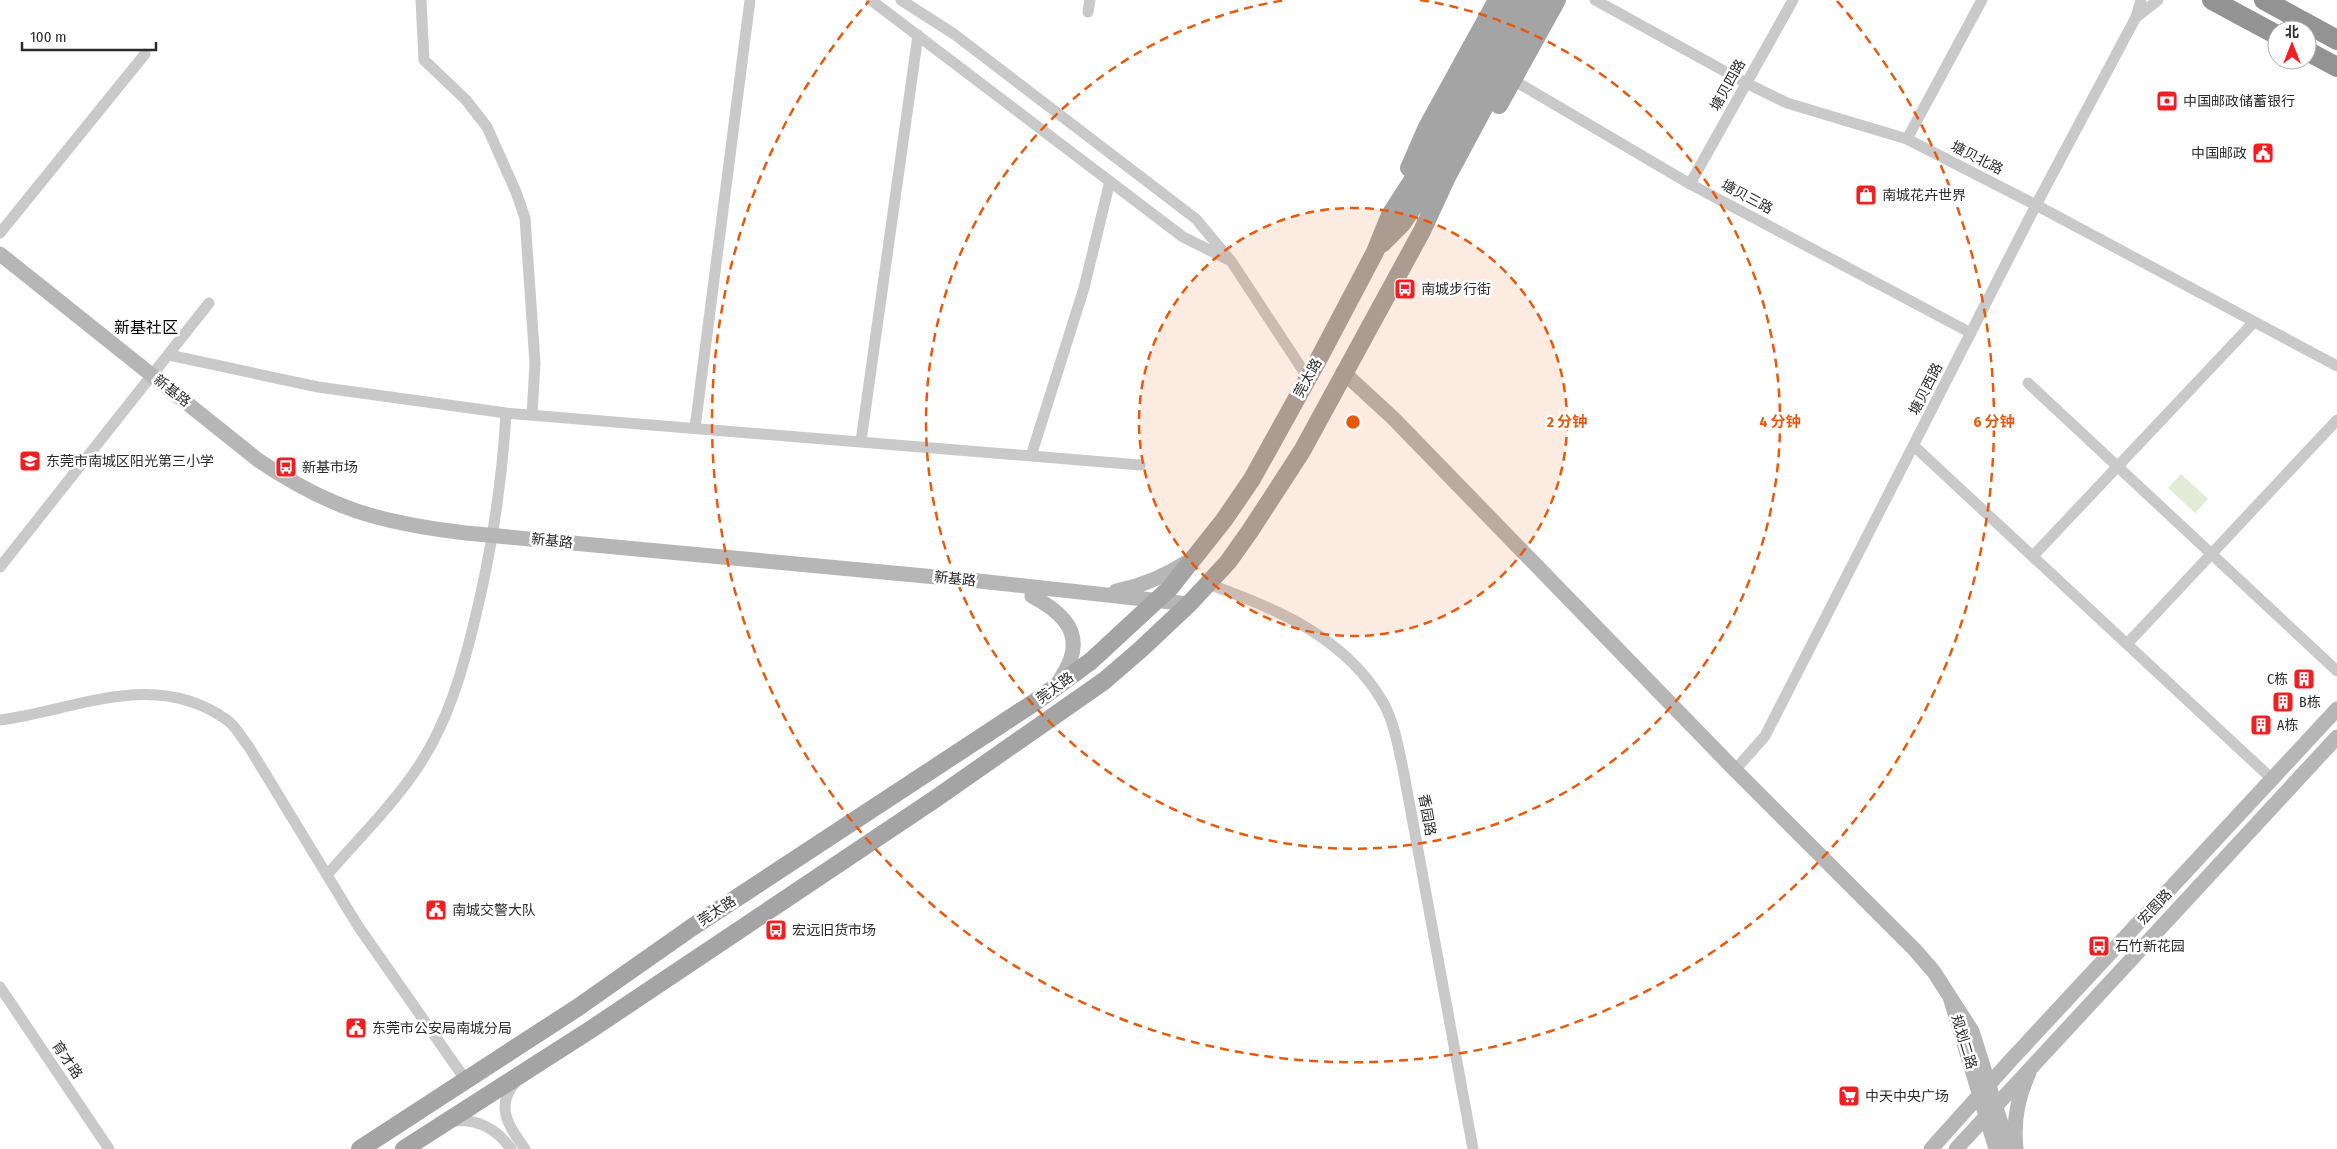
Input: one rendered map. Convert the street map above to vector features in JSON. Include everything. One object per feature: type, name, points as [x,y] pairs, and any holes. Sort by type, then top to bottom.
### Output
[{"type":"highway","points":[[2212,0],[2267,30]]},
{"type":"highway","points":[[2264,0],[2337,40]]},
{"type":"highway","points":[[2317,56],[2337,67]]},
{"type":"main road","points":[[1390,215],[1426,127],[1497,0]]},
{"type":"main road","name":"莞太路","points":[[360,1149],[577,1008],[691,928],[924,777],[1056,688],[1091,661],[1170,588],[1252,478],[1375,252],[1390,215],[1421,167],[1511,0]]},
{"type":"main road","points":[[1375,252],[1402,224],[1426,188],[1528,0]]},
{"type":"main road","name":"莞太路","points":[[404,1149],[523,1074],[934,799],[1104,680],[1140,650],[1208,584],[1228,562],[1273,498],[1302,451],[1343,372],[1422,231],[1447,177],[1542,0]]},
{"type":"main road","points":[[1422,231],[1454,186],[1557,0]]},
{"type":"main road","points":[[1401,267],[1411,227],[1426,188]]},
{"type":"street","points":[[420,0],[424,60],[466,100],[487,127],[516,192],[525,218],[535,362],[532,415]]},
{"type":"street","points":[[694,428],[750,0]]},
{"type":"street","points":[[901,0],[954,34],[1196,219],[1231,261],[1308,378]]},
{"type":"street","points":[[1088,12],[1090,0]]},
{"type":"street","name":"塘贝北路","points":[[1595,0],[1746,84],[1787,103],[1907,139],[2036,205],[2337,366]]},
{"type":"street","name":"塘贝四路","points":[[1690,184],[1793,0]]},
{"type":"street","points":[[1907,139],[1982,0]]},
{"type":"street","points":[[2136,17],[2141,0]]},
{"type":"street","points":[[2136,17],[2158,0]]},
{"type":"street","points":[[877,2],[1183,237],[1231,261]]},
{"type":"street","name":"塘贝西路","points":[[1735,770],[1765,736],[2036,205],[2136,17]]},
{"type":"street","points":[[861,441],[918,35]]},
{"type":"street","points":[[0,233],[145,54]]},
{"type":"street","name":"塘贝三路","points":[[1513,80],[1690,184],[1971,333]]},
{"type":"street","points":[[1031,456],[1084,288],[1110,181]]},
{"type":"street","name":"新基路","points":[[0,254],[150,380]]},
{"type":"street","name":"新基路","points":[[0,267],[258,460],[303,489],[373,517],[411,526],[492,540],[1032,596],[1153,604]]},
{"type":"street","points":[[0,567],[150,380],[209,303]]},
{"type":"street","points":[[2033,556],[2254,322]]},
{"type":"street","points":[[169,355],[318,387],[506,413],[861,441],[1140,466]]},
{"type":"street","name":"规划二路","points":[[1343,372],[1392,418],[1735,770],[1916,950],[1934,972],[1950,997],[1984,1089],[1990,1110],[1996,1149]]},
{"type":"street","points":[[2028,383],[2337,671]]},
{"type":"street","points":[[327,875],[420,764],[447,715],[466,658],[492,540],[504,459],[506,413]]},
{"type":"street","points":[[2127,644],[2337,420]]},
{"type":"street","points":[[1914,446],[2272,779]]},
{"type":"street","name":"新基路","points":[[492,540],[1095,594],[1184,608]]},
{"type":"street","points":[[1095,594],[1135,587],[1172,572],[1194,558]]},
{"type":"street","name":"香园路","points":[[1208,584],[1242,596],[1297,622],[1322,637],[1348,657],[1365,676],[1384,705],[1393,726],[1404,774],[1473,1149]]},
{"type":"street","points":[[1032,596],[1057,612],[1072,632],[1074,646],[1070,660],[1056,688]]},
{"type":"street","points":[[0,720],[115,695],[168,696],[205,708],[229,721],[249,747],[358,926],[466,1080]]},
{"type":"street","name":"宏图路","points":[[1932,1149],[1984,1089],[2337,709]]},
{"type":"street","name":"宏图路","points":[[1956,1149],[1990,1110],[2337,737]]},
{"type":"street","name":"育才路","points":[[0,988],[108,1149]]},
{"type":"street","points":[[2016,1149],[2014,1132],[2017,1105],[2034,1063]]},
{"type":"street","points":[[523,1074],[506,1097],[505,1108],[510,1129],[525,1149]]},
{"type":"street","points":[[1990,1110],[2011,1149]]},
{"type":"street","points":[[446,1122],[468,1120],[482,1125],[496,1131],[511,1149]]},
{"type":"green space","points":[[2181,474],[2208,499],[2195,513],[2168,488]]},
{"type":"place","name":"中国邮政储蓄银行","points":[[2167,101]]},
{"type":"place","name":"中国邮政","points":[[2263,153]]},
{"type":"place","name":"南城花卉世界","points":[[1866,195]]},
{"type":"place","name":"南城步行街","points":[[1405,289]]},
{"type":"place","name":"东莞市南城区阳光第三小学","points":[[30,461]]},
{"type":"place","name":"新基市场","points":[[286,467]]},
{"type":"place","name":"C栋","points":[[2304,679]]},
{"type":"place","name":"B栋","points":[[2283,702]]},
{"type":"place","name":"A栋","points":[[2261,725]]},
{"type":"place","name":"南城交警大队","points":[[436,910]]},
{"type":"place","name":"宏远旧货市场","points":[[776,930]]},
{"type":"place","name":"石竹新花园","points":[[2099,946]]},
{"type":"place","name":"东莞市公安局南城分局","points":[[356,1028]]},
{"type":"place","name":"中天中央广场","points":[[1849,1096]]},
{"type":"district","name":"新基社区","points":[[146,327]]}]
